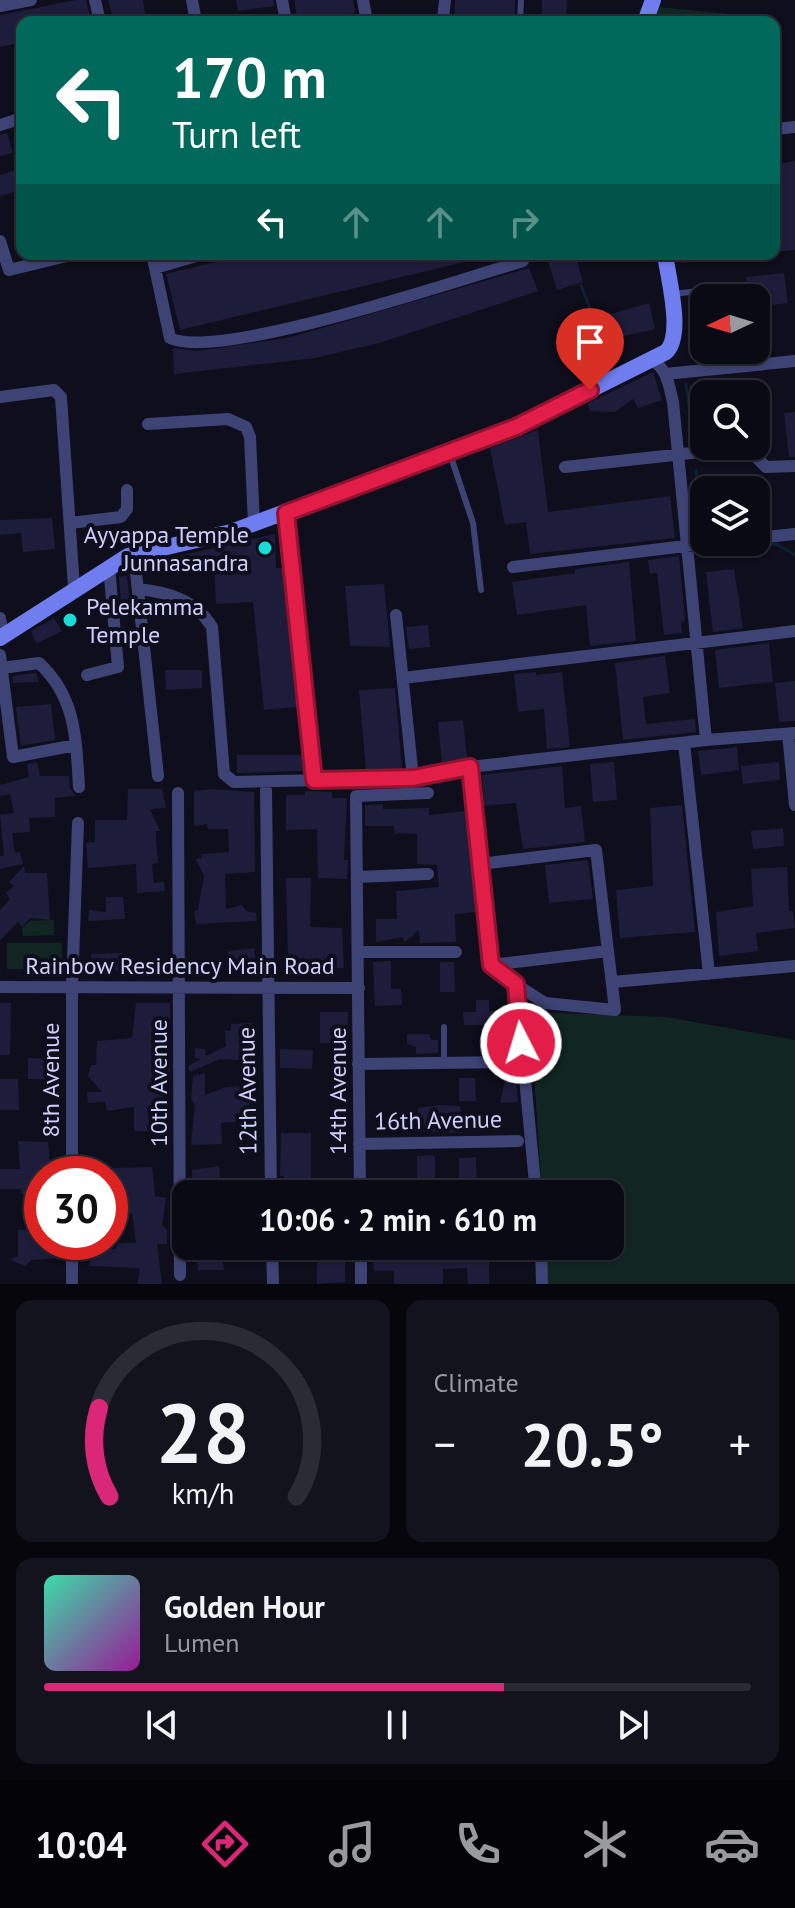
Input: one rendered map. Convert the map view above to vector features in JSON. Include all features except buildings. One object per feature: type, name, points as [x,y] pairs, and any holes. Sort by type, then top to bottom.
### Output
[{"type":"street","points":[[0,6],[31,0]]},
{"type":"street","points":[[0,241],[9,270],[50,260]]},
{"type":"street","points":[[153,260],[170,338],[193,343],[289,329],[516,260]]},
{"type":"street","points":[[155,268],[182,260]]},
{"type":"street","points":[[0,618],[2,637],[74,588],[134,554],[254,524],[516,427],[651,360],[673,344],[675,326],[666,260]]},
{"type":"street","points":[[651,360],[659,363],[665,374],[673,402],[706,740]]},
{"type":"street","points":[[665,374],[795,361]]},
{"type":"street","points":[[0,397],[54,390],[61,397],[74,588]]},
{"type":"street","points":[[148,424],[228,419],[246,427],[254,524]]},
{"type":"street","points":[[565,467],[746,447],[766,467],[795,466]]},
{"type":"street","points":[[70,523],[121,517],[127,509],[127,490]]},
{"type":"street","points":[[286,513],[314,780]]},
{"type":"street","points":[[770,537],[795,534]]},
{"type":"street","points":[[513,567],[690,545]]},
{"type":"street","points":[[134,554],[158,776]]},
{"type":"street","points":[[87,675],[115,671],[118,667],[109,567]]},
{"type":"street","points":[[138,589],[169,593],[184,600],[207,617],[212,627],[227,779],[413,778],[470,767],[706,740],[792,734],[795,805]]},
{"type":"street","points":[[396,615],[413,778]]},
{"type":"street","points":[[403,678],[795,631]]},
{"type":"street","points":[[76,745],[6,759],[1,661],[39,663],[64,692],[76,745],[79,787]]},
{"type":"street","points":[[684,743],[709,974]]},
{"type":"street","points":[[470,767],[480,864],[491,965],[545,1003],[615,1010],[596,850],[480,864]]},
{"type":"street","name":"12th Avenue","points":[[266,790],[271,1180]]},
{"type":"street","name":"10th Avenue","points":[[178,793],[180,1275]]},
{"type":"street","name":"14th Avenue","points":[[360,1180],[356,796],[428,793]]},
{"type":"street","name":"8th Avenue","points":[[72,1156],[72,987],[78,823]]},
{"type":"street","points":[[358,877],[428,874]]},
{"type":"street","points":[[491,965],[608,951]]},
{"type":"street","points":[[359,952],[456,952]]},
{"type":"street","points":[[612,982],[795,966]]},
{"type":"street","points":[[516,984],[535,1180]]},
{"type":"street","name":"Rainbow Residency Main Road","points":[[0,987],[359,988]]},
{"type":"street","points":[[358,1064],[512,1062]]},
{"type":"street","name":"16th Avenue","points":[[359,1144],[518,1141]]},
{"type":"street","points":[[72,1260],[72,1284]]},
{"type":"street","points":[[272,1260],[273,1283]]},
{"type":"street","points":[[361,1260],[361,1284]]},
{"type":"street","points":[[541,1260],[542,1284]]},
{"type":"lane","points":[[671,294],[690,292]]},
{"type":"lane","points":[[449,452],[473,523],[481,590]]},
{"type":"lane","points":[[444,1027],[444,1064]]},
{"type":"green space","points":[[659,7],[739,15],[739,16],[655,16]]},
{"type":"green space","points":[[54,920],[54,935],[23,936],[22,928],[30,921]]},
{"type":"green space","points":[[7,943],[62,943],[62,969],[7,969]]},
{"type":"green space","points":[[530,1012],[666,1017],[795,1040],[795,1284],[548,1284],[546,1260],[624,1260],[624,1180],[541,1180]]},
{"type":"waterway","points":[[581,285],[611,363]]},
{"type":"waterway","points":[[686,384],[690,413]]},
{"type":"waterway","points":[[696,471],[697,476]]},
{"type":"waterway","points":[[770,544],[776,544],[795,555]]},
{"type":"place","name":"Ayyappa Temple Junnasandra","points":[[265,548]]},
{"type":"place","name":"Pelekamma Temple","points":[[70,620]]},
{"type":"route","points":[[521,1043],[516,984],[492,969],[491,965],[470,767],[413,778],[314,780],[286,513],[516,427],[590,390]]}]
